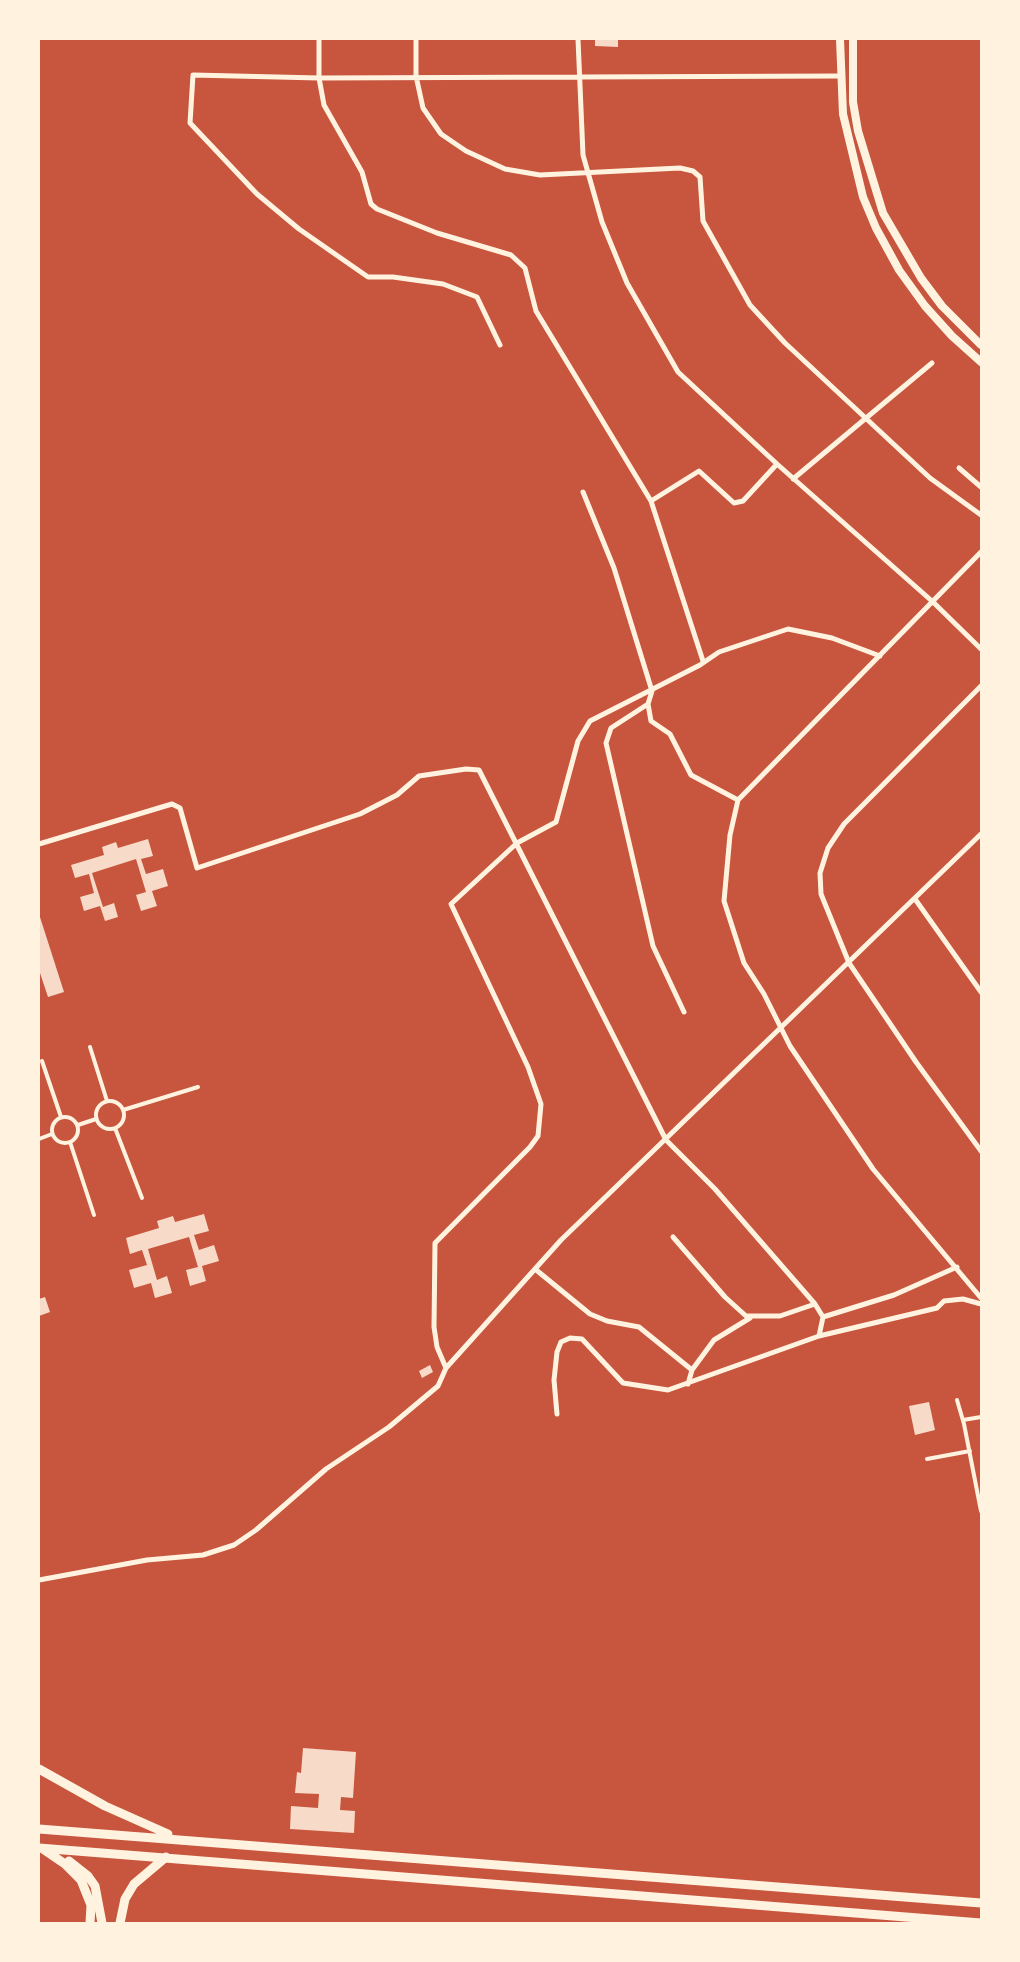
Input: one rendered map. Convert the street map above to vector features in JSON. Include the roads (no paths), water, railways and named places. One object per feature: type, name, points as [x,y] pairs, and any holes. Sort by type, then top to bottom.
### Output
[{"type":"highway","points":[[39,1769],[105,1806],[176,1837]]},
{"type":"highway","points":[[39,1828],[176,1837],[981,1903]]},
{"type":"highway","points":[[40,1848],[981,1923]]},
{"type":"highway","points":[[40,1848],[65,1864],[81,1880],[91,1905],[90,1923]]},
{"type":"highway","points":[[53,1849],[81,1869],[95,1886],[102,1923]]},
{"type":"highway","points":[[120,1923],[125,1899],[134,1884],[166,1857]]},
{"type":"main road","points":[[840,39],[843,114],[854,163],[876,228],[899,270],[925,306],[952,336],[981,362]]},
{"type":"main road","points":[[853,39],[854,102],[858,130],[883,213],[921,278],[942,306],[981,345]]},
{"type":"street","points":[[319,39],[319,78],[324,105],[362,172],[371,204],[437,233],[511,255],[525,268],[536,311],[651,501],[703,661]]},
{"type":"street","points":[[416,39],[416,76],[423,108],[430,122],[446,139],[466,152],[505,169],[523,173],[680,168],[693,171],[700,177],[703,221],[750,305],[785,343],[930,478],[981,515]]},
{"type":"street","points":[[578,39],[583,155],[602,222],[627,283],[678,372],[793,479],[933,602],[981,649]]},
{"type":"street","points":[[500,345],[477,297],[443,284],[368,276],[299,229],[257,194],[190,123],[193,75],[319,78],[840,76]]},
{"type":"street","points":[[793,479],[932,363]]},
{"type":"street","points":[[651,501],[699,471],[734,503],[743,501],[777,464]]},
{"type":"street","points":[[959,468],[981,487]]},
{"type":"street","points":[[583,492],[614,568],[652,691],[648,704],[651,721],[670,734],[691,775],[738,800]]},
{"type":"street","points":[[981,552],[738,800],[730,835],[724,901],[744,963],[790,1046],[873,1169],[981,1298]]},
{"type":"street","points":[[446,1368],[437,1347],[434,1327],[435,1243],[530,1147],[538,1136],[541,1123],[541,1104],[528,1067],[451,904],[517,843],[556,822],[578,741],[590,721],[700,666],[703,661],[753,639],[788,629],[832,638],[880,656]]},
{"type":"street","points":[[981,686],[844,824],[828,848],[820,873],[821,894],[849,963],[916,1062],[981,1151]]},
{"type":"street","points":[[648,704],[612,728],[606,743],[653,946],[684,1012]]},
{"type":"street","points":[[39,844],[172,804],[180,808],[197,868],[360,814],[397,795],[419,776],[466,769],[479,770],[666,1140],[716,1189],[814,1304],[823,1317],[819,1336]]},
{"type":"street","points":[[39,1580],[147,1560],[203,1555],[234,1545],[256,1530],[326,1469],[389,1426],[438,1386],[446,1368],[561,1240],[782,1029],[981,834]]},
{"type":"street","points":[[915,899],[981,992]]},
{"type":"street","points":[[90,1047],[106,1101]]},
{"type":"street","points":[[42,1061],[61,1117]]},
{"type":"street","points":[[123,1110],[198,1087]]},
{"type":"street","points":[[106,1101],[117,1102],[123,1110],[123,1121],[115,1128],[104,1128],[96,1119],[97,1108],[106,1101]]},
{"type":"street","points":[[61,1117],[71,1118],[78,1125],[77,1135],[70,1142],[59,1142],[52,1134],[53,1124],[61,1117]]},
{"type":"street","points":[[78,1125],[96,1119]]},
{"type":"street","points":[[115,1128],[142,1198]]},
{"type":"street","points":[[39,1139],[52,1134]]},
{"type":"street","points":[[70,1142],[94,1215]]},
{"type":"street","points":[[673,1237],[725,1297],[746,1316],[780,1316],[814,1304]]},
{"type":"street","points":[[823,1317],[894,1295],[957,1267]]},
{"type":"street","points":[[535,1269],[590,1314],[607,1321],[639,1327],[692,1370]]},
{"type":"street","points":[[557,1413],[554,1380],[557,1352],[561,1342],[570,1338],[582,1340],[623,1383],[658,1390],[688,1384],[819,1336],[937,1308],[944,1301],[963,1299],[981,1305]]},
{"type":"street","points":[[688,1384],[692,1370],[714,1340],[754,1317]]},
{"type":"street","points":[[957,1400],[970,1451],[981,1511]]},
{"type":"street","points":[[963,1420],[981,1417]]},
{"type":"street","points":[[927,1459],[970,1451]]}]
